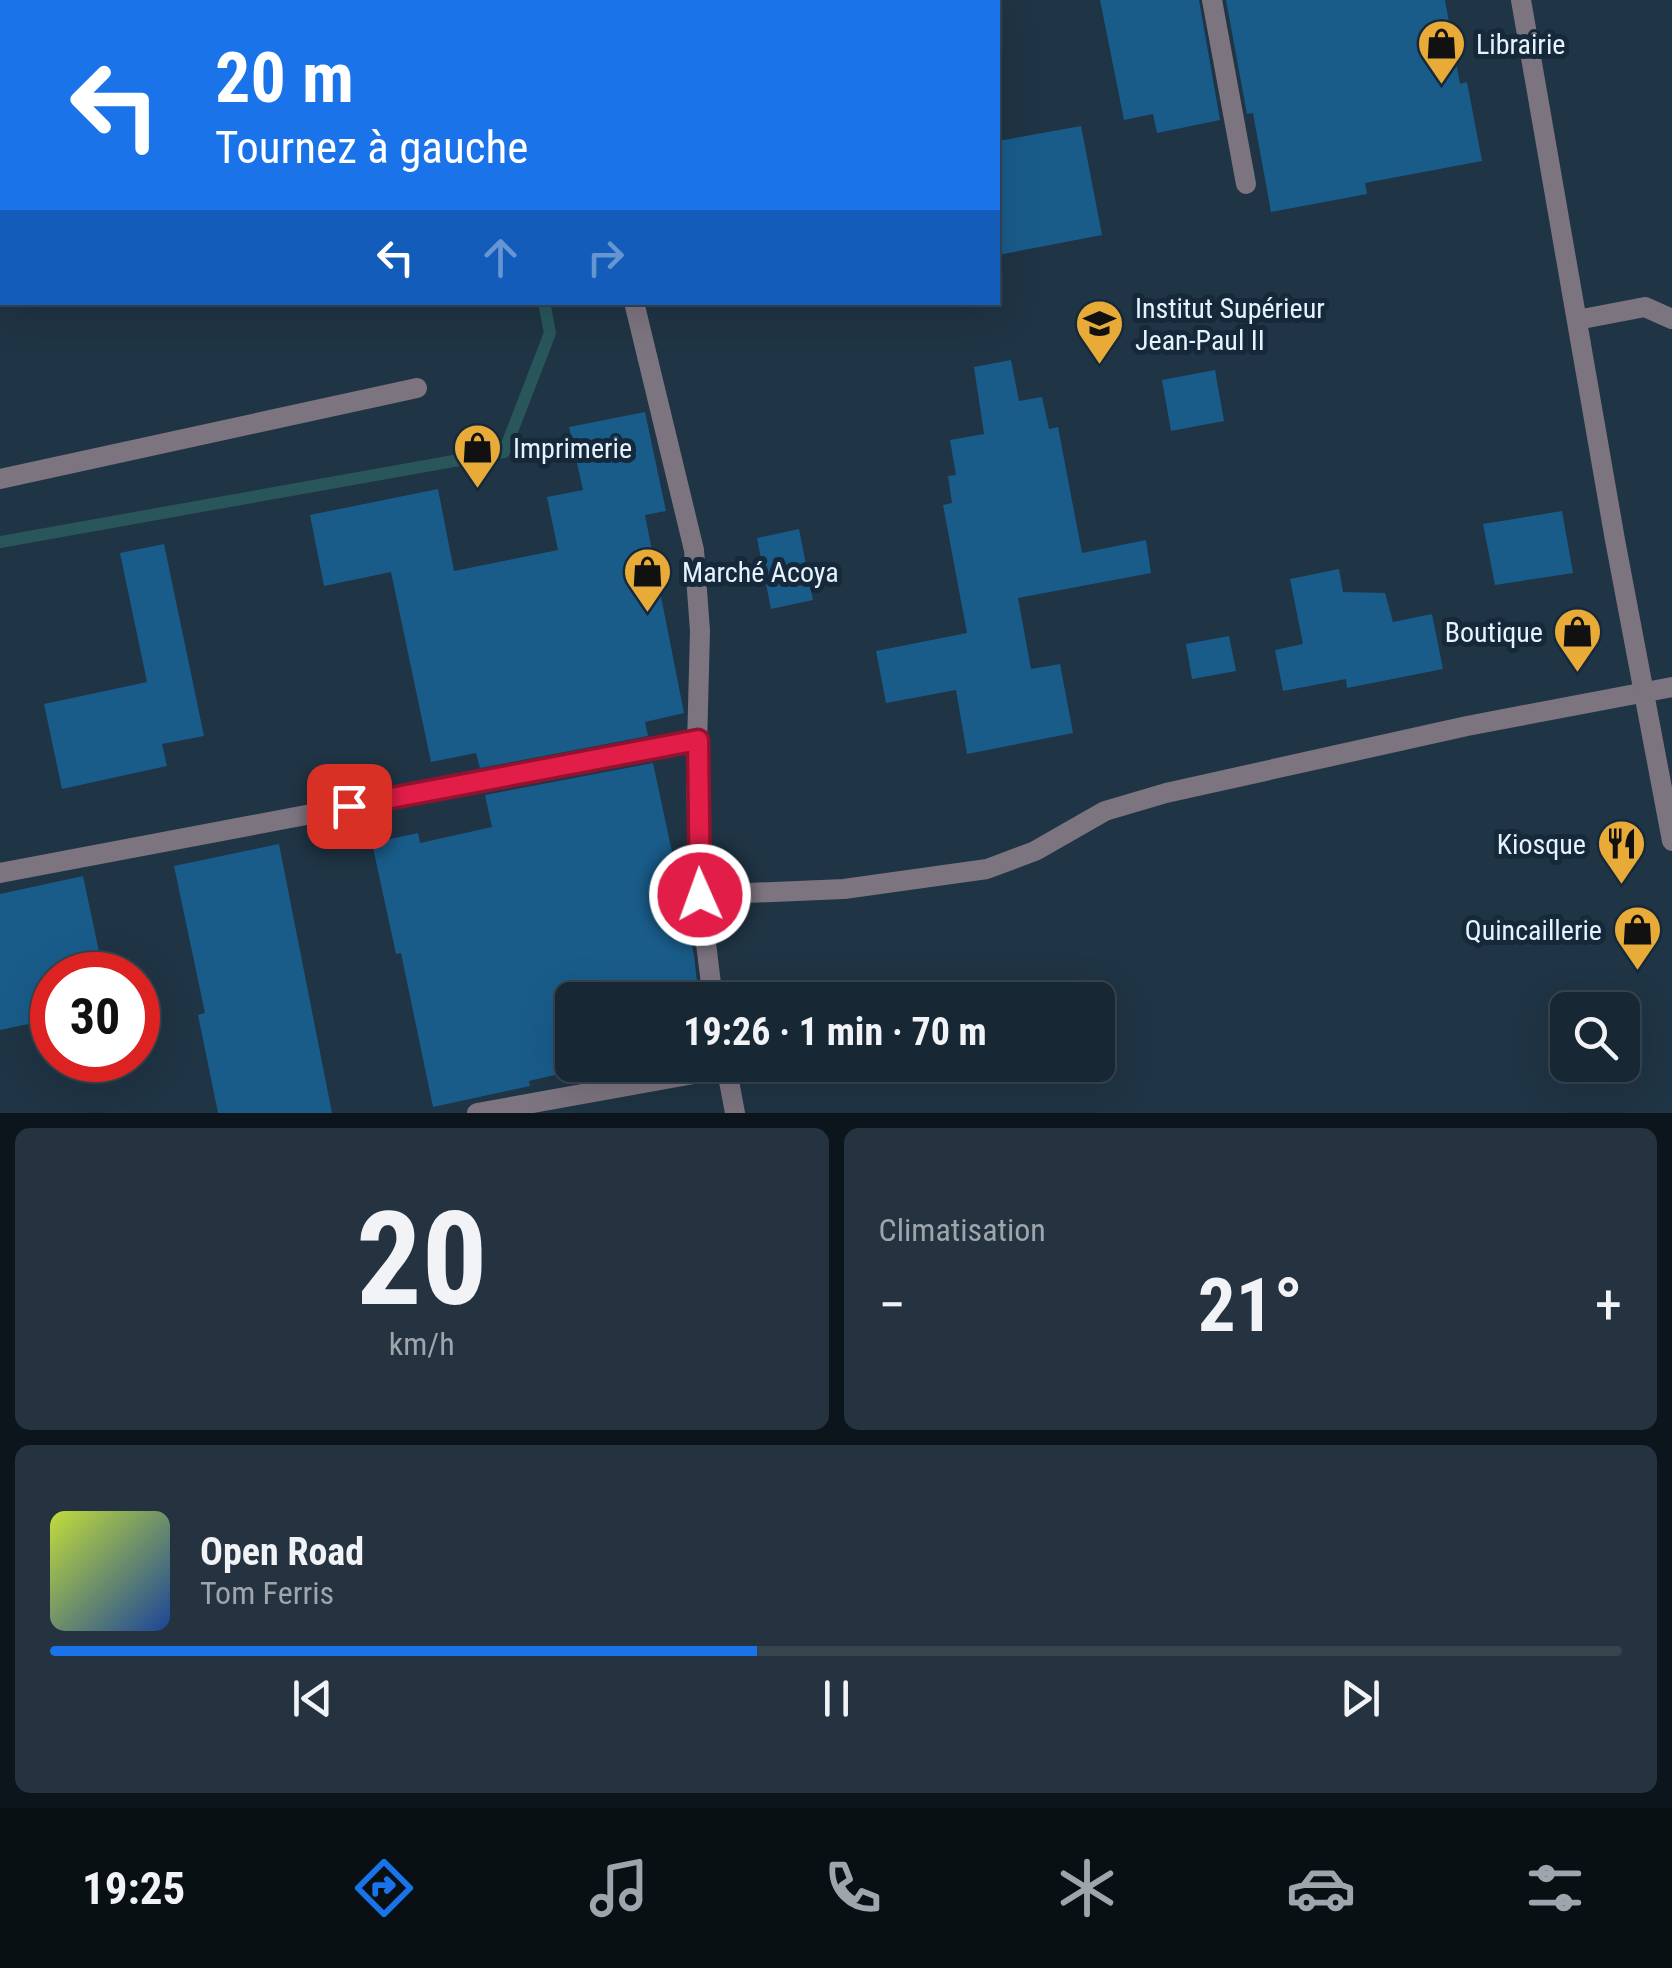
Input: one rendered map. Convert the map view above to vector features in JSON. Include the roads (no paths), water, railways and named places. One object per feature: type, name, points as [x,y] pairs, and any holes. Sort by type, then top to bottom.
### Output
[{"type":"street","points":[[1212,0],[1246,184]]},
{"type":"street","points":[[1521,0],[1672,841]]},
{"type":"street","points":[[635,305],[694,550],[700,631],[700,895],[712,982]]},
{"type":"street","points":[[1577,320],[1645,307],[1672,319]]},
{"type":"street","points":[[0,479],[417,388]]},
{"type":"street","points":[[700,895],[844,889],[987,868],[1036,851],[1105,811],[1166,793],[1672,687]]},
{"type":"street","points":[[0,872],[698,740]]},
{"type":"street","points":[[476,1113],[644,1082]]},
{"type":"street","points":[[729,1082],[735,1113]]},
{"type":"waterway","points":[[0,542],[504,452],[550,333],[545,305]]},
{"type":"place","name":"Librairie","points":[[1441,86]]},
{"type":"place","name":"Institut Supérieur Jean-Paul II","points":[[1100,366]]},
{"type":"place","name":"Imprimerie","points":[[478,490]]},
{"type":"place","name":"Marché Acoya","points":[[647,614]]},
{"type":"place","name":"Boutique","points":[[1578,674]]},
{"type":"place","name":"Kiosque","points":[[1621,886]]},
{"type":"place","name":"Quincaillerie","points":[[1637,972]]}]
